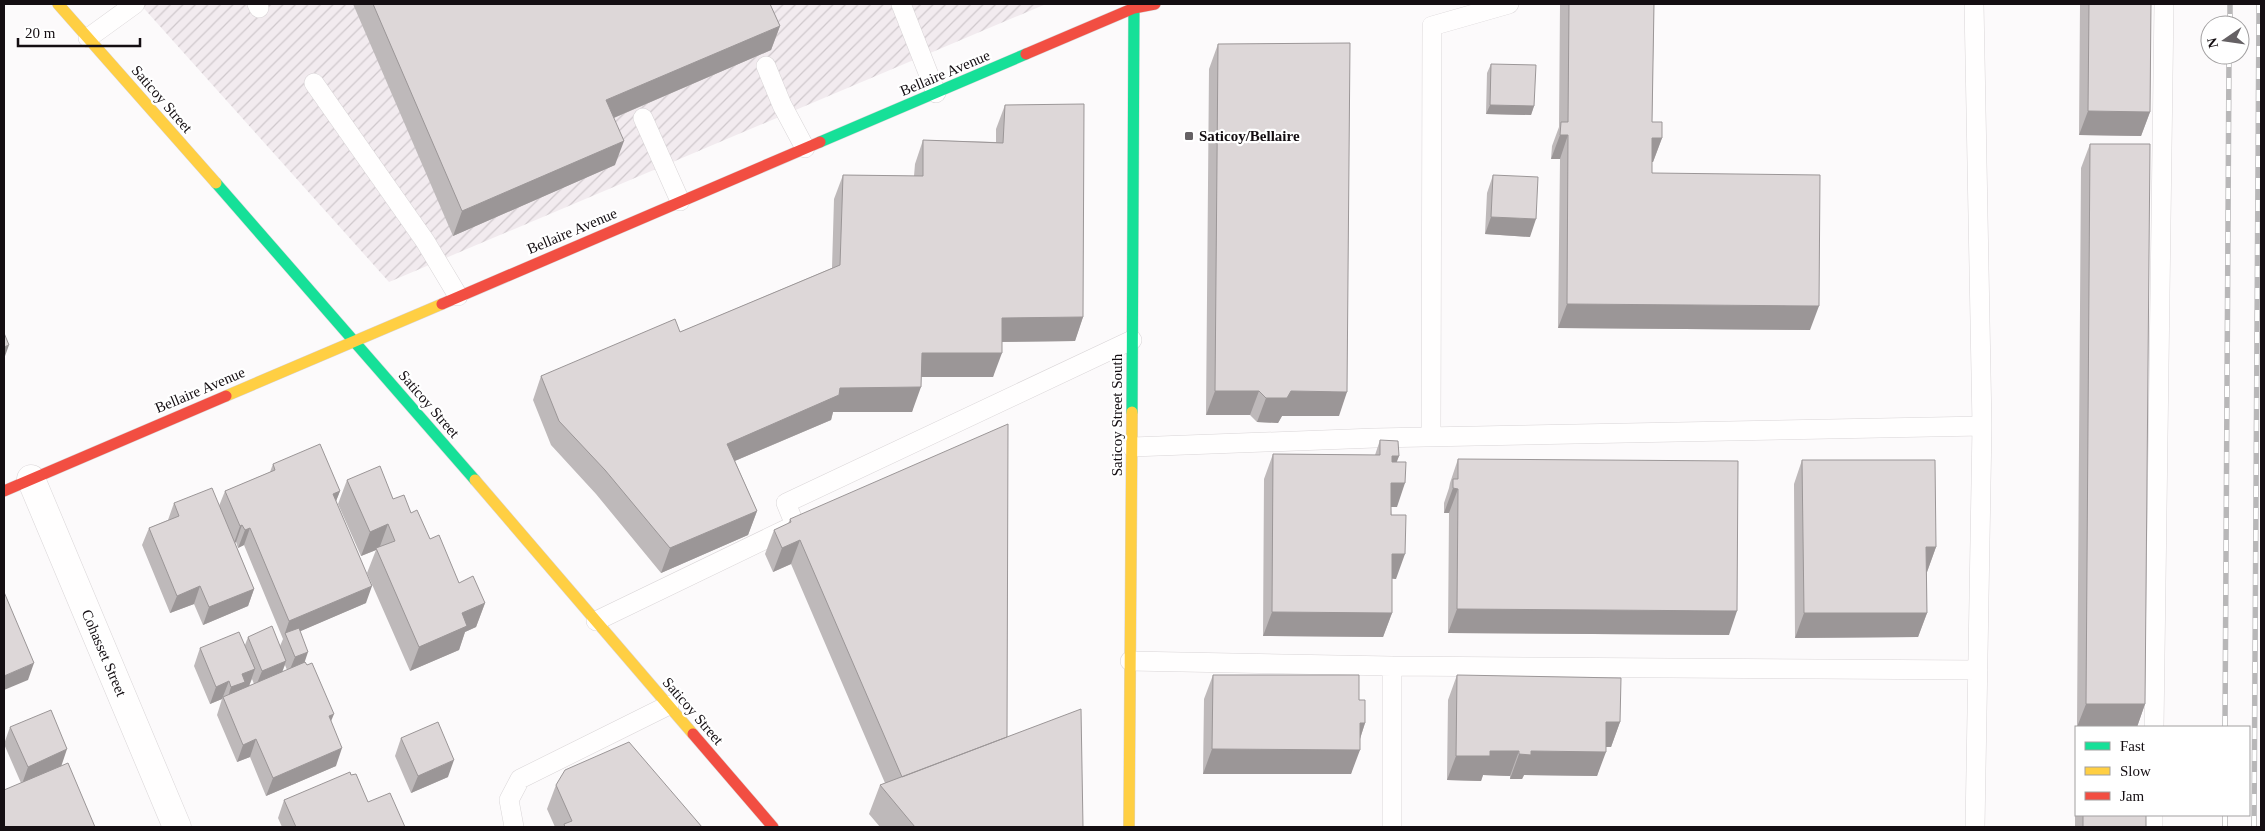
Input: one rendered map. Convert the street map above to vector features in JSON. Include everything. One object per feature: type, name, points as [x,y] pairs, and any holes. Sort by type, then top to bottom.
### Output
[{"type":"street","name":"Saticoy Street","points":[[58,4],[355,340],[773,827]]},
{"type":"street","name":"Bellaire Avenue","points":[[4,490],[936,93],[1134,6],[1154,4]]},
{"type":"street","name":"Saticoy Street South","points":[[1129,827],[1134,6]]},
{"type":"street","name":"Cohasset Street","points":[[31,479],[177,827]]},
{"type":"lane","points":[[88,38],[135,4]]},
{"type":"lane","points":[[901,4],[936,93]]},
{"type":"lane","points":[[1431,437],[1432,26],[1509,4]]},
{"type":"lane","points":[[1974,4],[1982,426],[1975,827]]},
{"type":"lane","points":[[2154,726],[2164,4]]},
{"type":"lane","points":[[766,66],[782,105],[806,148]]},
{"type":"lane","points":[[314,83],[425,241],[458,296]]},
{"type":"lane","points":[[643,118],[680,201]]},
{"type":"lane","points":[[596,621],[795,524],[786,503],[1132,340]]},
{"type":"lane","points":[[1132,447],[1431,437],[1982,426]]},
{"type":"lane","points":[[1130,661],[1392,666],[1978,670]]},
{"type":"lane","points":[[1392,666],[1392,827]]},
{"type":"lane","points":[[514,827],[508,800],[520,779],[668,705]]},
{"type":"shaded area","points":[[140,4],[1046,4],[389,282]]},
{"type":"building","points":[[373,4],[770,4],[780,26],[606,100],[624,141],[462,211]]},
{"type":"building","points":[[1569,4],[1654,4],[1652,122],[1662,122],[1662,138],[1652,138],[1652,173],[1820,175],[1819,306],[1567,304],[1568,135],[1560,135],[1561,122],[1568,122]]},
{"type":"building","points":[[2089,4],[2151,4],[2150,112],[2088,111]]},
{"type":"building","points":[[1350,43],[1347,392],[1291,391],[1287,398],[1266,398],[1259,391],[1215,391],[1218,44]]},
{"type":"building","points":[[1491,64],[1536,65],[1534,106],[1490,105]]},
{"type":"building","points":[[1084,104],[1083,317],[1002,318],[1002,353],[922,353],[921,387],[840,388],[839,395],[727,444],[757,511],[670,548],[605,470],[559,421],[541,376],[675,319],[680,332],[840,265],[843,175],[923,176],[923,140],[1003,143],[1005,105]]},
{"type":"building","points":[[2090,144],[2150,144],[2145,704],[2086,704]]},
{"type":"building","points":[[1493,175],[1538,177],[1536,219],[1491,217]]},
{"type":"building","points":[[4,333],[9,345],[4,347]]},
{"type":"building","points":[[1008,424],[1007,737],[902,777],[800,540],[782,548],[774,530],[791,522],[790,519]]},
{"type":"building","points":[[1380,440],[1398,441],[1399,456],[1392,456],[1392,462],[1406,462],[1405,483],[1391,483],[1391,515],[1406,515],[1405,554],[1392,554],[1392,613],[1272,612],[1273,454],[1380,455]]},
{"type":"building","points":[[320,444],[340,491],[333,494],[372,586],[289,621],[250,528],[245,530],[242,525],[240,526],[225,491],[275,470],[273,464]]},
{"type":"building","points":[[1458,459],[1738,461],[1737,611],[1457,609],[1458,489],[1453,488],[1453,479],[1458,479]]},
{"type":"building","points":[[1802,460],[1935,460],[1936,547],[1926,547],[1927,613],[1804,613]]},
{"type":"building","points":[[380,466],[393,499],[404,495],[411,513],[417,510],[430,539],[439,535],[459,583],[473,576],[485,603],[462,613],[467,626],[419,647],[376,548],[395,541],[388,524],[370,532],[347,480]]},
{"type":"building","points":[[212,488],[254,589],[209,607],[200,586],[177,596],[149,528],[179,516],[174,503]]},
{"type":"building","points":[[4,592],[34,663],[4,676]]},
{"type":"building","points":[[272,626],[286,661],[262,671],[248,637]]},
{"type":"building","points":[[299,628],[308,652],[295,657],[285,633]]},
{"type":"building","points":[[239,632],[255,669],[242,674],[245,682],[231,687],[229,681],[216,687],[200,648]]},
{"type":"building","points":[[305,662],[307,665],[312,663],[334,714],[329,716],[342,748],[273,778],[256,739],[243,745],[223,697]]},
{"type":"building","points":[[1213,675],[1359,675],[1359,700],[1365,700],[1365,723],[1360,723],[1360,750],[1212,749]]},
{"type":"building","points":[[1457,675],[1621,678],[1620,722],[1606,722],[1606,752],[1531,751],[1531,755],[1519,754],[1519,751],[1490,751],[1490,756],[1456,756]]},
{"type":"building","points":[[1081,709],[1083,827],[915,827],[880,785]]},
{"type":"building","points":[[51,710],[67,749],[28,767],[10,727]]},
{"type":"building","points":[[438,722],[454,760],[418,776],[401,738]]},
{"type":"building","points":[[629,742],[702,827],[565,827],[564,824],[572,821],[556,785],[565,770]]},
{"type":"building","points":[[68,763],[95,827],[4,827],[4,790]]},
{"type":"building","points":[[350,772],[351,775],[356,774],[368,802],[390,793],[405,827],[296,827],[284,800]]},
{"type":"building","points":[[2083,816],[2146,816],[2146,827],[2083,827]]},
{"type":"railway","points":[[2230,4],[2230,15]]},
{"type":"railway","points":[[2254,827],[2259,4]]},
{"type":"railway","points":[[2225,726],[2229,65]]},
{"type":"railway","points":[[2225,816],[2225,827]]},
{"type":"traffic: fast","points":[[1132,412],[1134,4]]},
{"type":"traffic: fast","points":[[820,142],[1026,54]]},
{"type":"traffic: fast","points":[[216,183],[475,480]]},
{"type":"traffic: slow","points":[[58,4],[216,183]]},
{"type":"traffic: slow","points":[[226,396],[442,304]]},
{"type":"traffic: slow","points":[[1129,827],[1132,412]]},
{"type":"traffic: slow","points":[[475,480],[693,734]]},
{"type":"traffic: jam","points":[[1026,54],[1134,8],[1155,4]]},
{"type":"traffic: jam","points":[[442,304],[820,142]]},
{"type":"traffic: jam","points":[[4,491],[226,396]]},
{"type":"traffic: jam","points":[[693,734],[773,827]]},
{"type":"place","name":"Saticoy/Bellaire","points":[[1189,136]]}]
